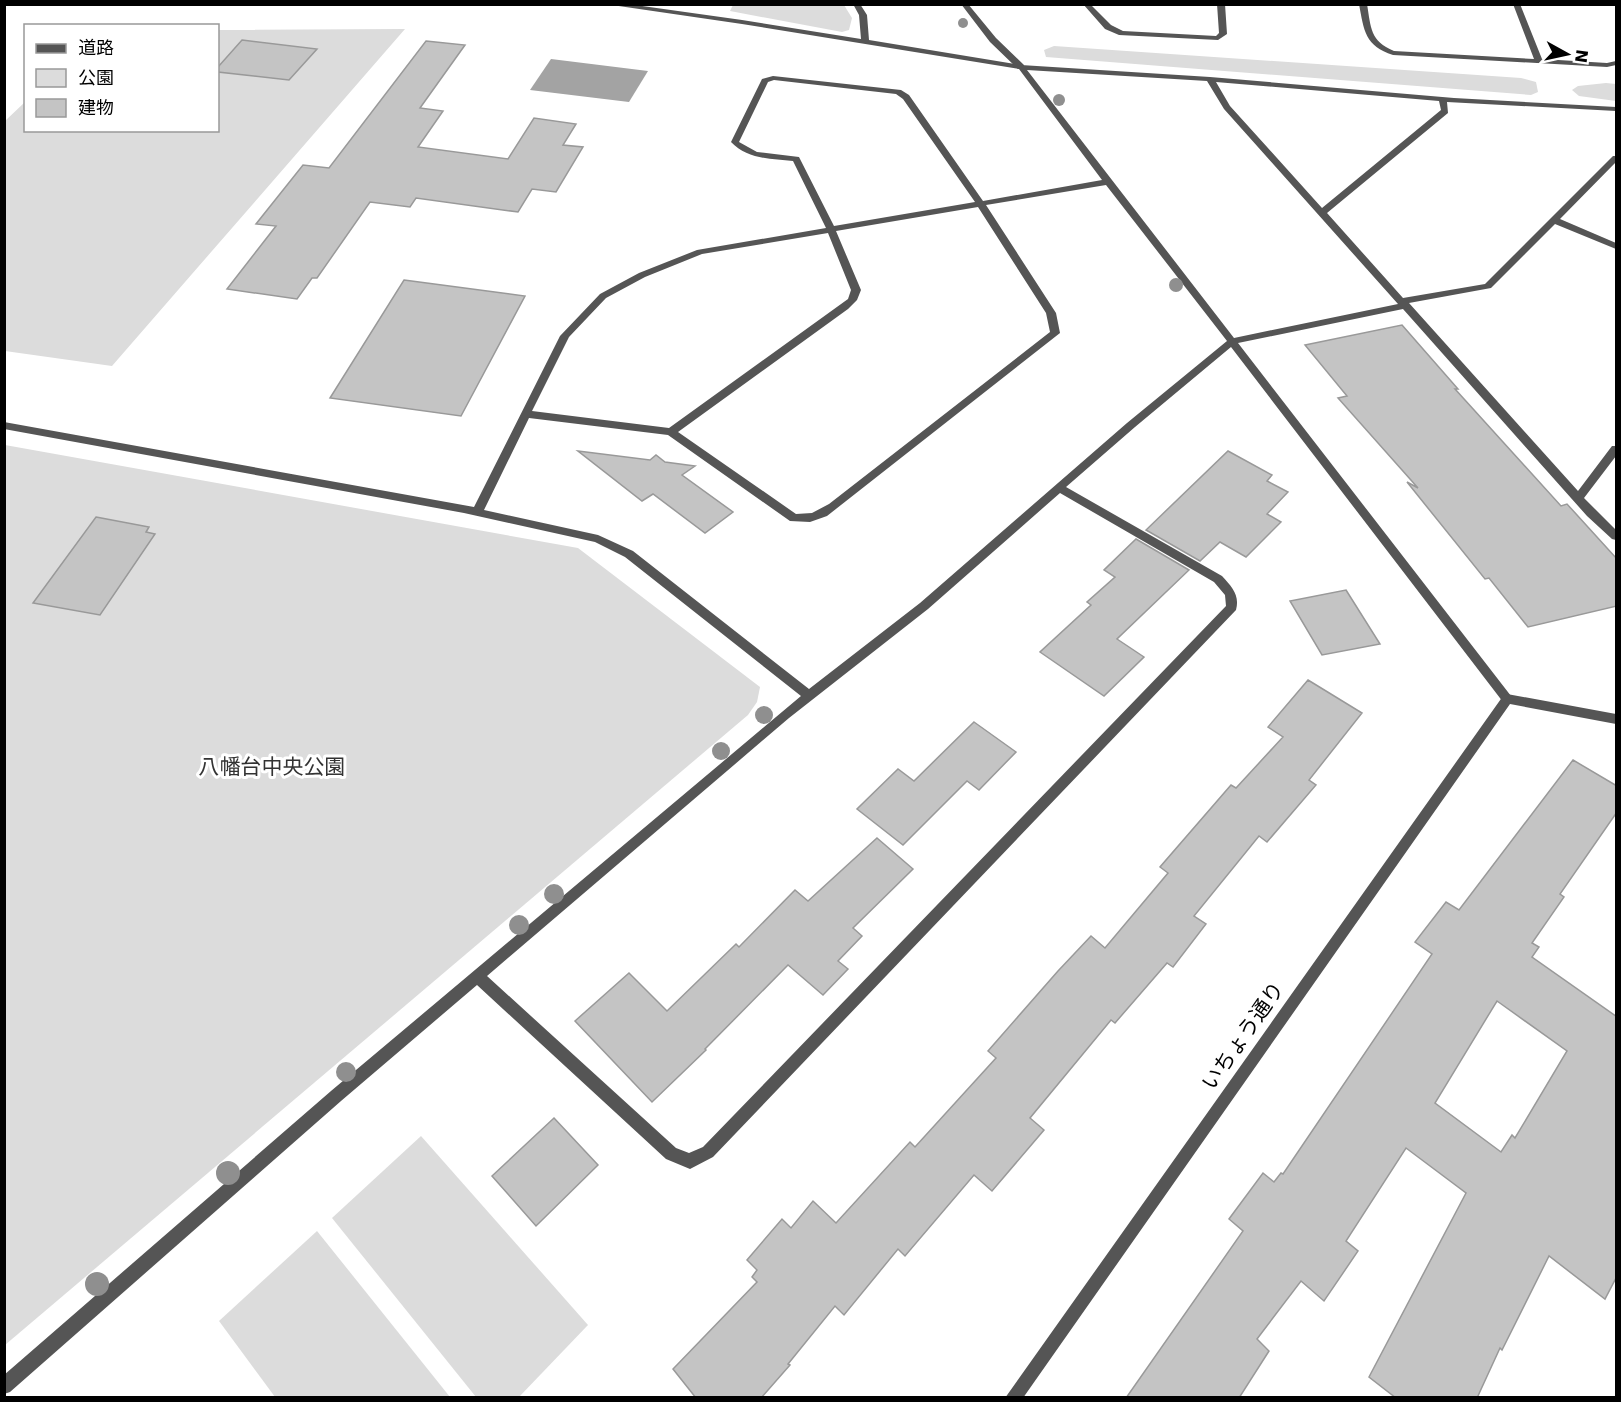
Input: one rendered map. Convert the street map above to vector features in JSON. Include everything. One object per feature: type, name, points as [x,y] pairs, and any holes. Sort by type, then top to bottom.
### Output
[{"type":"street","points":[[608,4],[1021,67],[1210,79],[1443,99],[1617,109]]},
{"type":"street","points":[[856,4],[863,15],[865,42]]},
{"type":"street","points":[[964,4],[993,40],[1021,67],[1106,182],[1233,341],[1507,699],[1617,719]]},
{"type":"street","points":[[1086,4],[1108,27],[1122,33],[1218,38],[1223,34],[1221,4]]},
{"type":"street","points":[[1363,4],[1370,38],[1378,48],[1393,53],[1617,63]]},
{"type":"street","points":[[1516,4],[1539,61]]},
{"type":"street","points":[[527,414],[671,432],[794,518],[817,517],[833,507],[1055,333],[1051,313],[980,203],[906,97],[898,92],[768,78],[735,141],[742,149],[756,154],[796,159],[831,230],[856,290],[852,300],[671,432]]},
{"type":"street","points":[[1210,79],[1227,106],[1578,498],[1617,536]]},
{"type":"street","points":[[1322,212],[1445,111],[1443,99]]},
{"type":"street","points":[[4,1386],[300,1127],[477,976],[809,696],[924,606],[1233,341],[1488,286],[1617,158]]},
{"type":"street","points":[[477,512],[566,336],[603,297],[642,275],[700,252],[1106,182]]},
{"type":"street","points":[[1554,220],[1617,246]]},
{"type":"street","points":[[4,424],[477,512],[598,539],[630,554],[809,696]]},
{"type":"street","points":[[1578,498],[1617,449]]},
{"type":"street","points":[[477,976],[672,1154],[690,1161],[708,1152],[1232,607],[1232,594],[1218,579],[1059,488]]},
{"type":"street","name":"いちょう通り","points":[[1013,1398],[1507,699]]},
{"type":"green space","points":[[733,5],[844,5],[852,18],[849,30],[842,32],[730,11]]},
{"type":"green space","points":[[405,29],[112,366],[5,351],[5,121],[24,103],[24,132],[219,132],[219,30]]},
{"type":"green space","points":[[1054,46],[1521,78],[1536,82],[1538,92],[1531,95],[1046,57],[1044,50]]},
{"type":"green space","points":[[1616,84],[1616,101],[1579,96],[1572,90],[1578,86]]},
{"type":"green space","name":"八幡台中央公園","points":[[5,445],[578,548],[760,687],[757,702],[748,715],[5,1345]]},
{"type":"green space","points":[[421,1136],[588,1325],[519,1397],[476,1397],[332,1218]]},
{"type":"green space","points":[[317,1231],[450,1397],[275,1397],[219,1321]]},
{"type":"shaded area","points":[[551,59],[648,71],[629,102],[530,90]]},
{"type":"building","points":[[242,40],[317,49],[289,80],[219,72],[219,66]]},
{"type":"building","points":[[426,41],[465,45],[420,108],[443,111],[418,147],[508,159],[534,118],[576,124],[563,145],[583,147],[556,192],[532,189],[518,212],[416,198],[410,207],[370,202],[317,278],[312,278],[297,299],[227,289],[276,226],[256,224],[303,165],[329,168]]},
{"type":"building","points":[[404,280],[525,296],[461,416],[330,398]]},
{"type":"building","points":[[1402,325],[1458,389],[1455,389],[1561,506],[1567,504],[1617,559],[1617,606],[1528,627],[1489,578],[1485,579],[1407,482],[1418,488],[1338,398],[1347,396],[1305,345]]},
{"type":"building","points":[[578,451],[650,460],[656,455],[665,462],[695,466],[682,475],[733,512],[705,533],[653,494],[642,501]]},
{"type":"building","points":[[1228,451],[1272,475],[1267,481],[1288,492],[1267,514],[1281,522],[1246,557],[1220,542],[1200,561],[1146,530]]},
{"type":"building","points":[[96,517],[149,527],[146,532],[155,534],[100,615],[33,603]]},
{"type":"building","points":[[1136,539],[1189,570],[1117,639],[1144,657],[1104,696],[1040,652],[1091,605],[1087,602],[1115,577],[1104,570]]},
{"type":"building","points":[[1346,590],[1380,644],[1322,655],[1290,601]]},
{"type":"building","points":[[1308,680],[1362,713],[1309,780],[1316,785],[1267,842],[1259,836],[1194,916],[1206,924],[1173,967],[1167,963],[1115,1023],[1111,1020],[1030,1118],[1044,1130],[992,1191],[974,1175],[905,1256],[898,1249],[844,1315],[835,1306],[788,1364],[790,1365],[761,1398],[696,1398],[673,1369],[757,1282],[752,1277],[757,1270],[747,1260],[782,1219],[791,1228],[813,1201],[836,1223],[910,1142],[915,1147],[996,1058],[988,1051],[1058,971],[1091,936],[1105,948],[1168,873],[1160,867],[1231,785],[1236,788],[1283,737],[1268,727]]},
{"type":"building","points":[[974,722],[1016,752],[979,790],[967,781],[903,845],[857,809],[898,769],[914,781]]},
{"type":"building","points":[[1573,760],[1617,786],[1617,812],[1560,894],[1564,897],[1532,943],[1539,947],[1532,957],[1617,1017],[1617,1276],[1605,1299],[1549,1256],[1502,1350],[1500,1348],[1477,1398],[1396,1398],[1369,1377],[1466,1193],[1406,1148],[1346,1241],[1358,1251],[1324,1301],[1301,1281],[1257,1339],[1269,1351],[1239,1398],[1126,1398],[1243,1231],[1229,1219],[1263,1173],[1274,1182],[1281,1173],[1283,1174],[1432,954],[1415,942],[1446,902],[1459,910]],"holes":[[[1497,1001],[1567,1051],[1515,1138],[1512,1135],[1501,1152],[1435,1103]]]},
{"type":"building","points":[[877,838],[913,869],[853,928],[862,936],[838,961],[848,969],[823,995],[788,965],[652,1102],[575,1021],[629,973],[667,1011],[736,944],[739,947],[795,890],[808,901]]},
{"type":"building","points":[[554,1118],[598,1165],[536,1226],[492,1176]]}]
